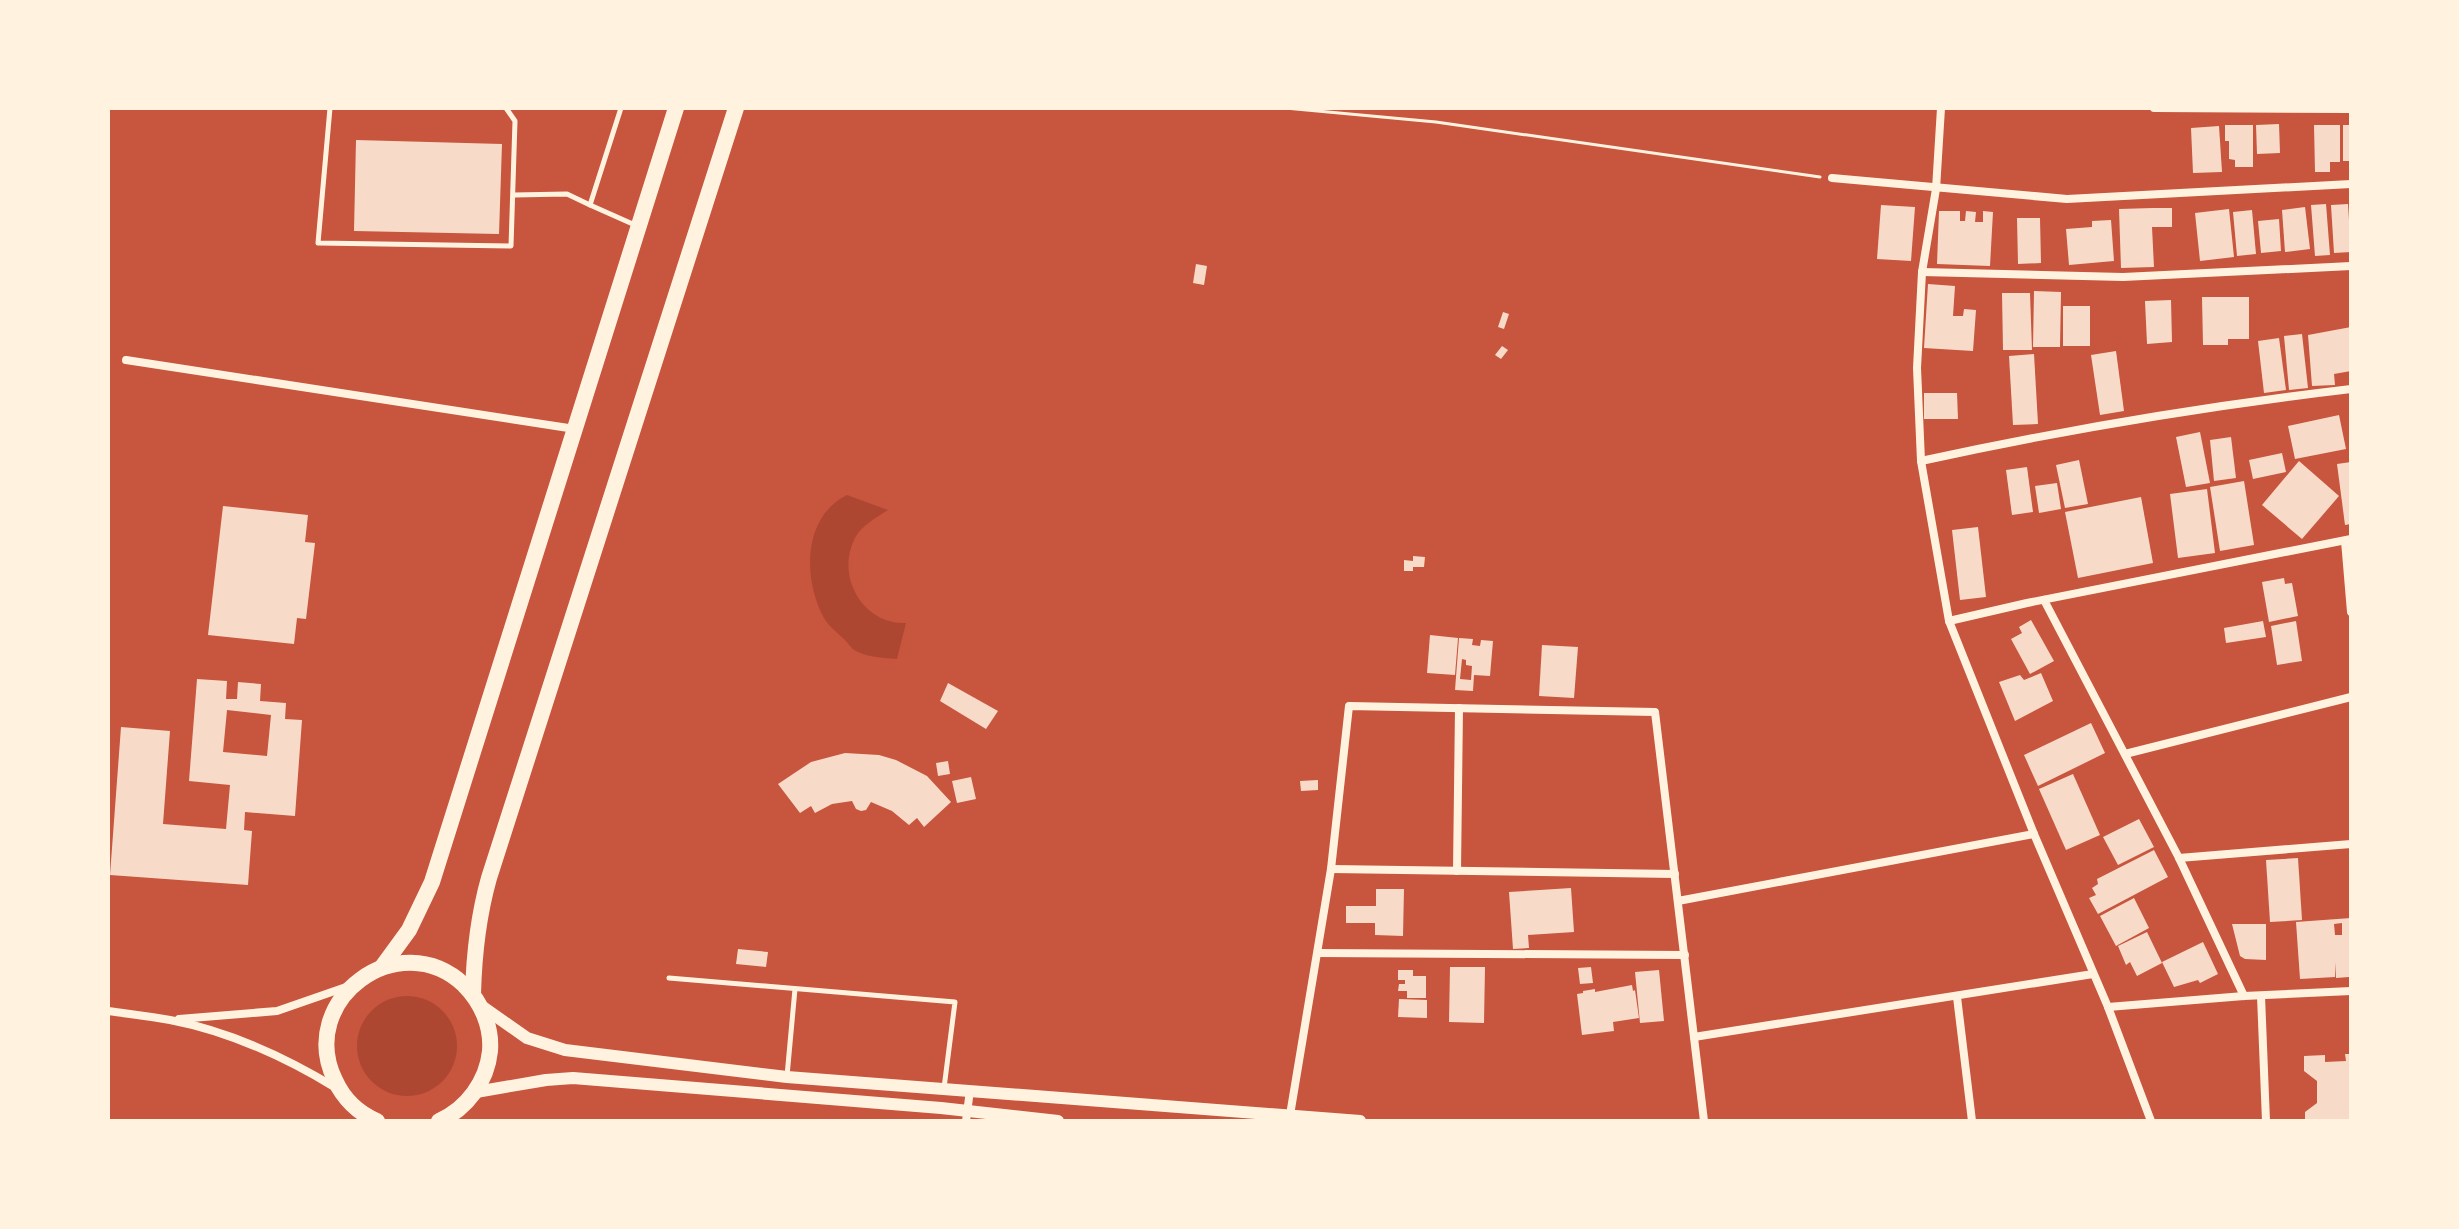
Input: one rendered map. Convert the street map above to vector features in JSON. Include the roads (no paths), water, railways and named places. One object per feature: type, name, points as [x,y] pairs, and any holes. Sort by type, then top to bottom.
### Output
[{"type":"main road","points":[[382,967],[409,930],[432,882],[676,108]]},
{"type":"main road","points":[[441,1121],[461,1108],[476,1092],[486,1072],[490,1049],[488,1026],[477,1000],[474,946],[480,911],[736,108]]},
{"type":"main road","points":[[377,1121],[352,1114],[330,1070],[326,1046],[329,1023],[339,1002],[354,984],[382,967],[407,963],[432,966],[455,977],[477,1000]]},
{"type":"street","points":[[1941,108],[1936,189],[1922,272],[1917,368],[1921,461],[1949,621],[2034,834],[2108,1007],[2151,1121]]},
{"type":"street","points":[[2154,108],[2351,109]]},
{"type":"street","points":[[1832,178],[2067,199],[2351,184]]},
{"type":"street","points":[[1922,272],[2123,277],[2351,266]]},
{"type":"street","points":[[126,360],[575,429]]},
{"type":"street","points":[[1921,461],[2238,402],[2351,389]]},
{"type":"street","points":[[1949,621],[2348,540],[2351,612]]},
{"type":"street","points":[[2044,600],[2179,858],[2244,996]]},
{"type":"street","points":[[2125,754],[2351,697]]},
{"type":"street","points":[[1290,1115],[1331,869],[1349,706],[1655,712],[1704,1121]]},
{"type":"street","points":[[1457,871],[1459,708]]},
{"type":"street","points":[[1678,901],[2034,834]]},
{"type":"street","points":[[2179,858],[2351,844]]},
{"type":"street","points":[[1331,869],[1675,874]]},
{"type":"street","points":[[1318,953],[1685,955]]},
{"type":"street","points":[[1694,1037],[2093,974]]},
{"type":"street","points":[[171,1020],[277,1011],[354,984]]},
{"type":"street","points":[[2108,1007],[2351,991]]},
{"type":"street","points":[[2261,996],[2266,1121]]},
{"type":"street","points":[[1957,997],[1972,1121]]},
{"type":"street","points":[[477,1000],[527,1038],[545,1045],[787,1077],[1360,1121]]},
{"type":"street","points":[[108,1011],[171,1020],[219,1033],[276,1056],[340,1091]]},
{"type":"street","points":[[786,1095],[787,1077]]},
{"type":"street","points":[[476,1092],[573,1078],[941,1108],[966,1116],[1058,1121]]},
{"type":"street","points":[[941,1108],[944,1088]]},
{"type":"street","points":[[966,1116],[970,1090]]},
{"type":"lane","points":[[330,108],[318,243],[511,246],[515,121],[506,108]]},
{"type":"lane","points":[[590,205],[621,108]]},
{"type":"lane","points":[[514,195],[567,194],[639,227]]},
{"type":"lane","points":[[669,978],[955,1002],[944,1088]]},
{"type":"lane","points":[[787,1077],[795,989]]}]
